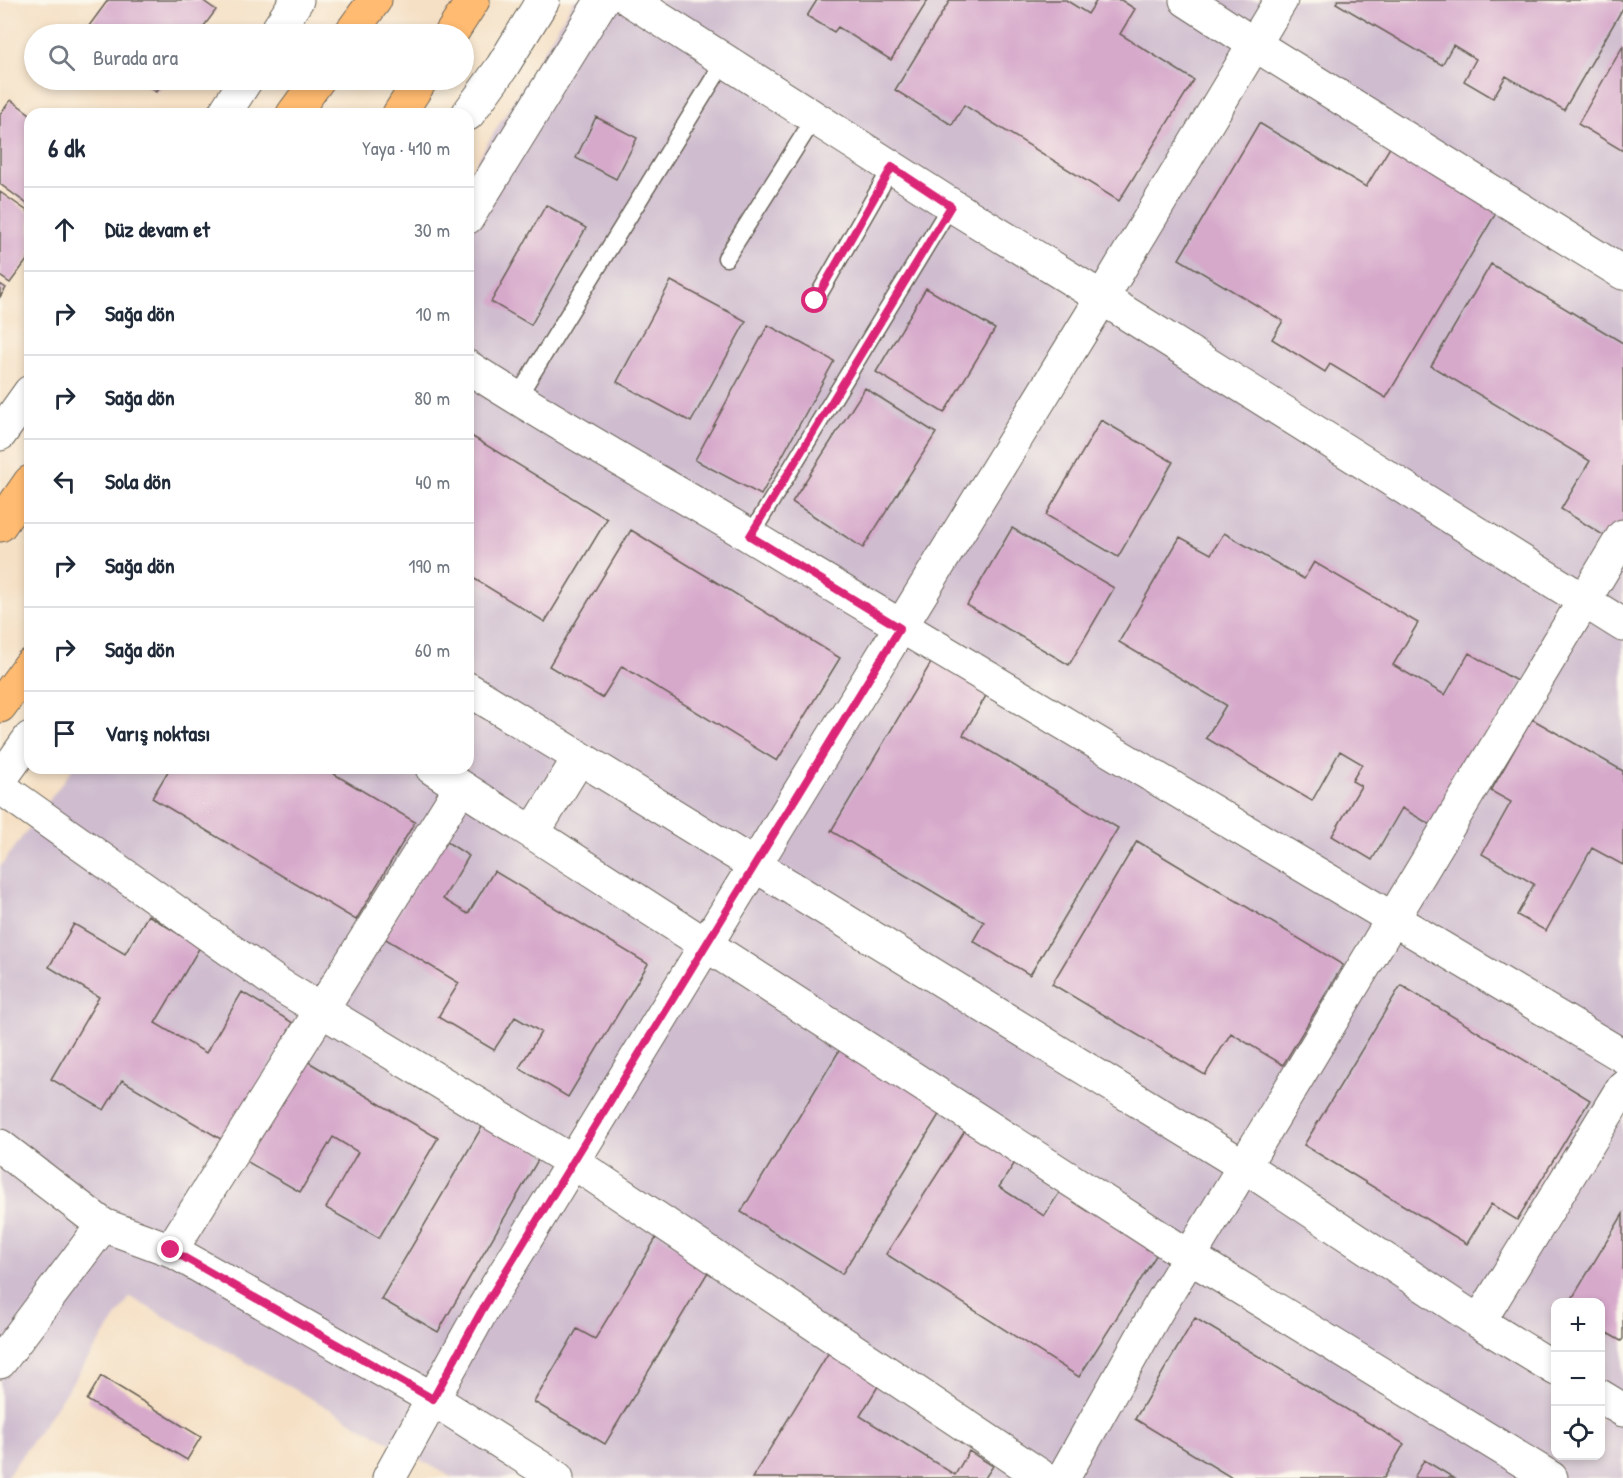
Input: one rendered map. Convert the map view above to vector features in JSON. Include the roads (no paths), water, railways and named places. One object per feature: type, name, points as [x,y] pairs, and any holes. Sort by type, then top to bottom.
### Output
[{"type":"highway","points":[[357,24],[375,0]]},
{"type":"highway","points":[[457,24],[473,0]]},
{"type":"highway","points":[[298,108],[311,90]]},
{"type":"highway","points":[[403,108],[415,90]]},
{"type":"highway","points":[[0,525],[24,491]]},
{"type":"highway","points":[[0,706],[24,672]]},
{"type":"street","points":[[472,108],[502,67],[543,0]]},
{"type":"street","points":[[474,207],[602,0]]},
{"type":"street","points":[[630,0],[951,206],[1102,298],[1623,625]]},
{"type":"street","points":[[1186,0],[1623,273]]},
{"type":"street","points":[[389,1478],[481,1312],[1102,298],[1281,0]]},
{"type":"street","points":[[280,24],[292,2]]},
{"type":"street","points":[[228,108],[240,90]]},
{"type":"street","points":[[474,371],[900,628],[1623,1056]]},
{"type":"street","points":[[0,434],[24,400]]},
{"type":"street","points":[[1063,1478],[1155,1314],[1623,536]]},
{"type":"street","points":[[474,693],[1244,1167],[1479,1322],[1551,1366]]},
{"type":"street","points":[[0,780],[24,746]]},
{"type":"street","points":[[533,833],[579,758]]},
{"type":"street","points":[[441,774],[1190,1257],[1551,1478]]},
{"type":"street","points":[[0,787],[278,984],[573,1162],[1044,1478]]},
{"type":"street","points":[[171,1250],[461,787]]},
{"type":"street","points":[[1479,1322],[1623,1087]]},
{"type":"street","points":[[0,1146],[103,1225],[171,1250],[433,1399],[556,1478]]},
{"type":"street","points":[[0,1362],[103,1225]]},
{"type":"street","points":[[1605,1399],[1623,1410]]},
{"type":"lane","points":[[517,398],[725,60]]},
{"type":"lane","points":[[726,258],[814,117]]},
{"type":"lane","points":[[815,301],[892,167]]},
{"type":"lane","points":[[750,536],[951,206]]}]
